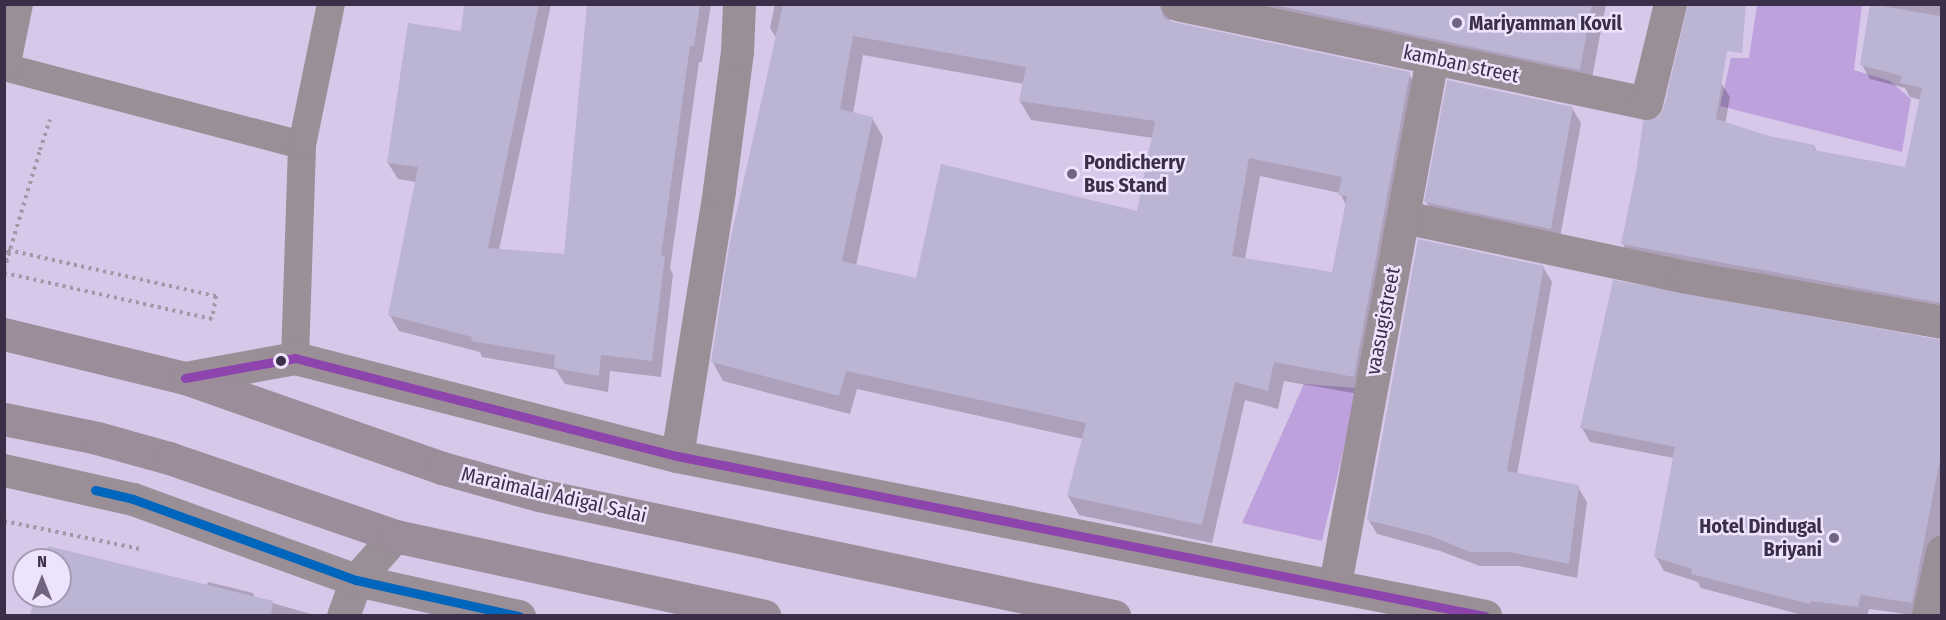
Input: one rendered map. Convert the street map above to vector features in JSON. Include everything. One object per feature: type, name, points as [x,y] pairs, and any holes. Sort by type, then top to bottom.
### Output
[{"type":"main road","name":"Maraimalai Adigal Salai","points":[[4,334],[185,378],[442,468],[539,495],[1114,615]]},
{"type":"main road","points":[[4,419],[97,438],[170,458],[395,536],[764,615]]},
{"type":"street","points":[[677,456],[718,190],[736,52],[739,4]]},
{"type":"street","name":"kamban street","points":[[1177,4],[1646,103],[1670,4]]},
{"type":"street","name":"vaasugistreet","points":[[1335,584],[1432,58]]},
{"type":"street","points":[[1404,217],[1687,277],[1941,322]]},
{"type":"street","points":[[185,378],[295,358],[677,456],[1485,615]]},
{"type":"street","points":[[4,470],[133,499],[356,580],[519,615]]},
{"type":"street","points":[[343,615],[356,580],[395,536]]},
{"type":"street","points":[[1928,615],[1941,551]]},
{"type":"lane","points":[[19,4],[5,67],[302,145]]},
{"type":"lane","points":[[295,358],[302,145],[331,4]]},
{"type":"path","points":[[4,270],[40,150]]},
{"type":"path","points":[[8,250],[216,296],[212,319],[4,270],[8,250]]},
{"type":"shaded area","points":[[1757,5],[1862,5],[1854,70],[1890,81],[1911,99],[1902,152],[1720,106],[1731,58],[1749,58]]},
{"type":"shaded area","points":[[1304,384],[1358,388],[1322,541],[1242,523]]},
{"type":"building","points":[[464,4],[539,4],[488,248],[564,254],[587,4],[700,4],[694,46],[690,46],[661,256],[665,256],[652,361],[601,355],[599,376],[554,368],[555,355],[471,341],[472,337],[388,315],[418,167],[387,163],[408,23],[461,31]]},
{"type":"building","points":[[783,4],[1159,4],[1164,18],[1173,22],[1410,72],[1354,377],[1274,362],[1268,391],[1235,382],[1202,525],[1067,496],[1086,423],[846,371],[839,396],[711,362],[729,246]],"holes":[[[853,36],[1026,67],[1019,101],[1155,121],[1137,211],[941,164],[916,278],[842,261],[873,117],[840,109]],[[1249,158],[1342,177],[1338,195],[1347,196],[1332,272],[1232,256]]]},
{"type":"building","points":[[1270,4],[1592,4],[1580,70]]},
{"type":"building","points":[[1688,4],[1746,4],[1742,53],[1727,51],[1716,119],[1769,136],[1815,145],[1814,150],[1905,167],[1922,88],[1900,83],[1902,76],[1860,65],[1870,4],[1941,16],[1941,303],[1621,244],[1637,167],[1643,121],[1659,116],[1664,107]]},
{"type":"building","points":[[1447,80],[1573,107],[1551,229],[1424,202]]},
{"type":"building","points":[[1418,239],[1544,266],[1507,471],[1579,485],[1569,564],[1509,552],[1470,552],[1431,536],[1367,520]]},
{"type":"building","points":[[1613,280],[1941,340],[1941,455],[1912,603],[1861,595],[1858,607],[1810,601],[1810,604],[1691,574],[1692,569],[1654,557],[1675,447],[1580,428]]},
{"type":"building","points":[[72,552],[273,601],[271,615],[30,615],[32,608],[72,608]]},
{"type":"transit line","points":[[185,378],[295,358],[677,456],[1485,616]]},
{"type":"transit line","points":[[95,490],[133,499],[356,580],[519,616]]},
{"type":"place","name":"Mariyamman Kovil","points":[[1457,23]]},
{"type":"place","name":"Pondicherry Bus Stand","points":[[1072,174]]},
{"type":"place","name":"Hotel Dindugal Briyani","points":[[1834,538]]}]
